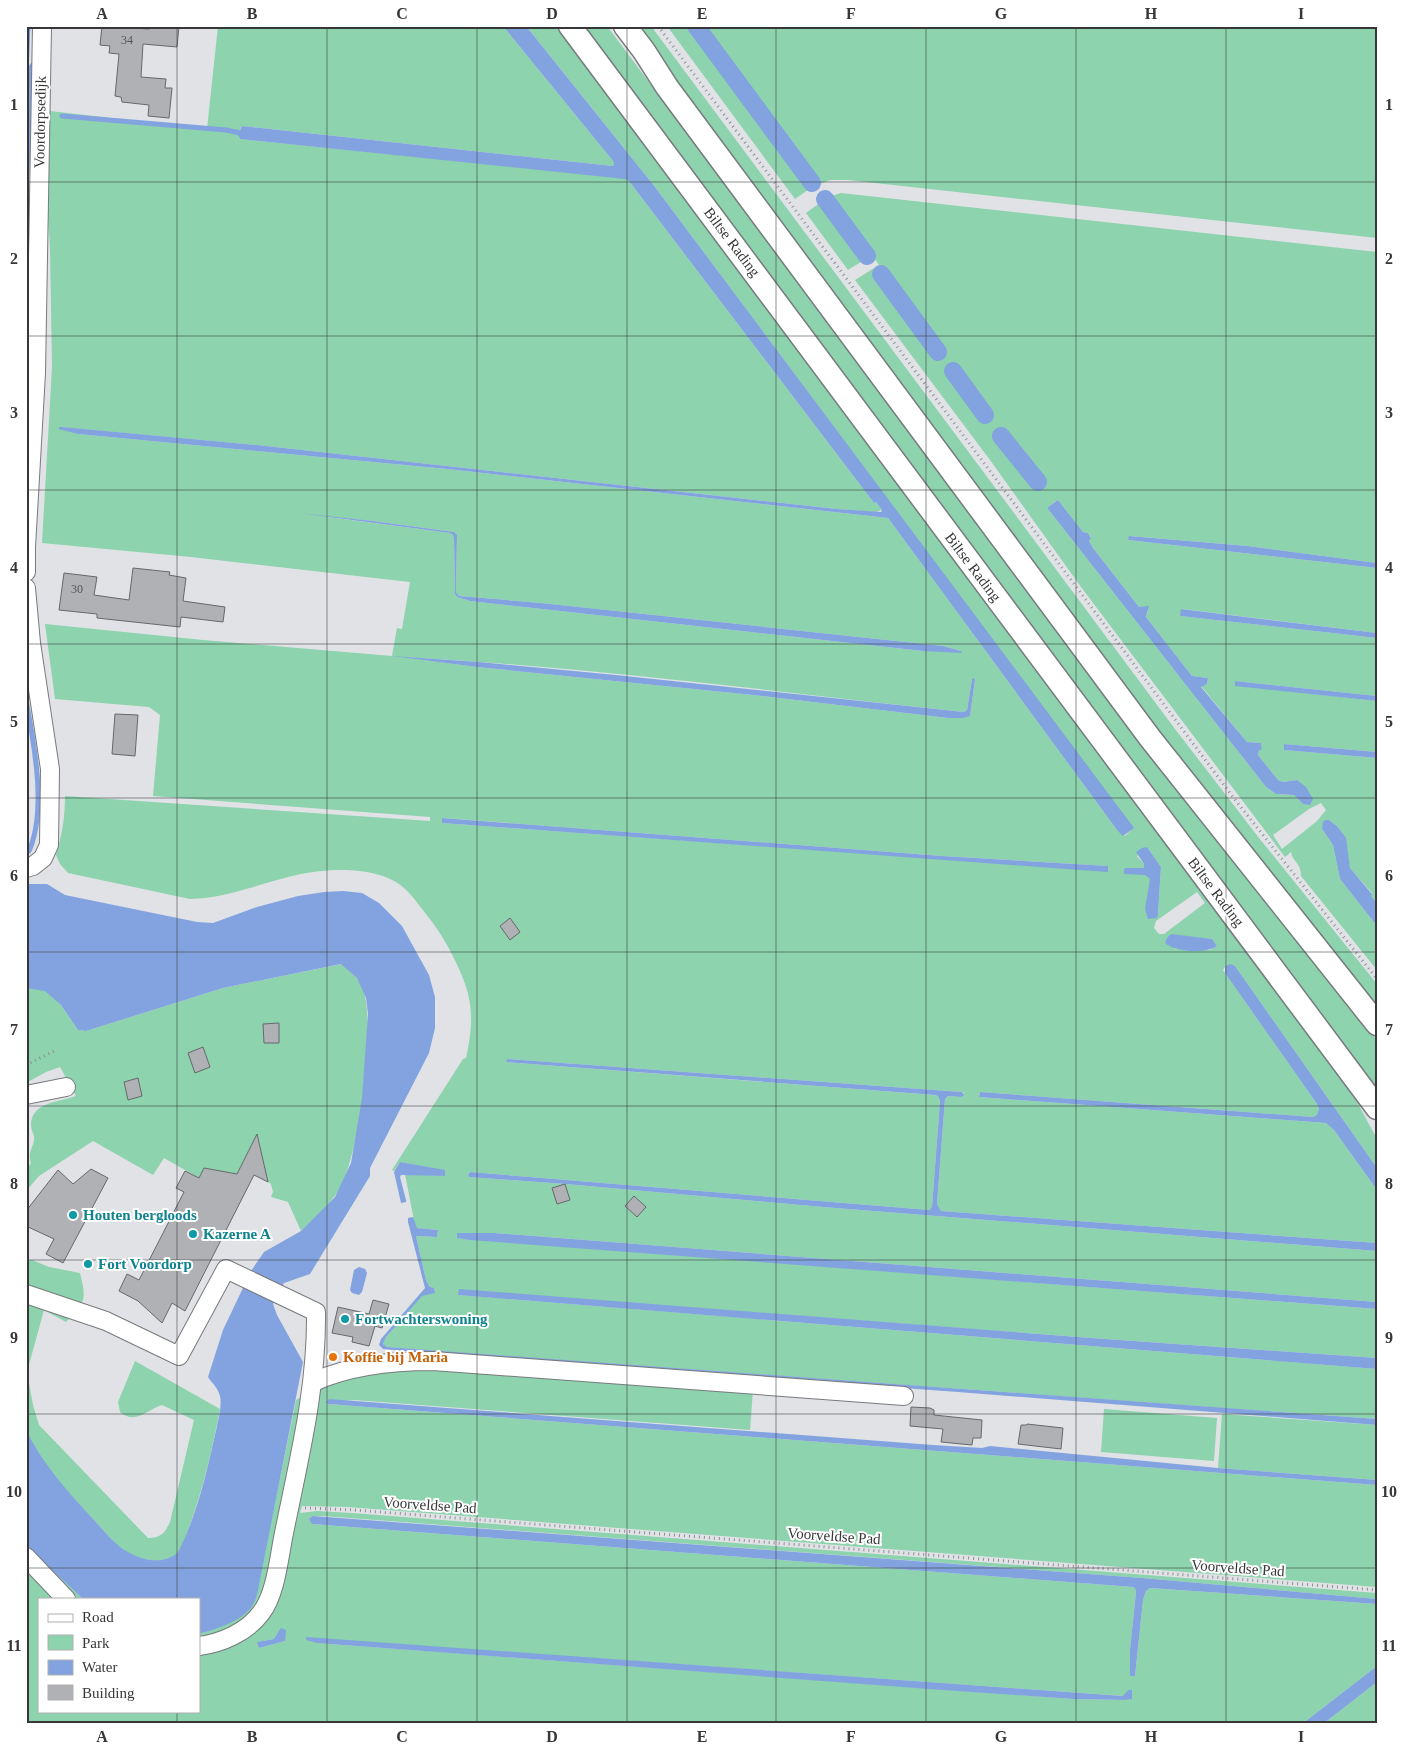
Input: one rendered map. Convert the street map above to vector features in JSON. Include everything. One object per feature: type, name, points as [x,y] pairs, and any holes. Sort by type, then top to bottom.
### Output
[{"type":"main road","name":"Biltse Rading","points":[[570,26],[1377,1108]]},
{"type":"main road","points":[[625,26],[644,51],[673,96],[1150,738],[1377,1024]]},
{"type":"street","name":"Voordorpsedijk","points":[[26,572],[36,374],[42,26]]},
{"type":"street","points":[[26,588],[31,643],[50,769],[49,845],[43,858],[33,866],[26,868]]},
{"type":"street","points":[[26,1094],[66,1087]]},
{"type":"street","points":[[26,1294],[106,1321],[179,1356],[226,1268],[316,1312],[313,1382],[303,1444],[272,1589],[261,1613],[246,1628],[226,1639],[200,1646]]},
{"type":"street","points":[[313,1382],[332,1374],[379,1363],[433,1361],[904,1396]]},
{"type":"street","points":[[26,1557],[65,1598]]},
{"type":"path","points":[[658,26],[1215,774],[1377,978]]},
{"type":"path","points":[[26,1065],[54,1051]]},
{"type":"path","name":"Voorveldse Pad","points":[[289,1508],[374,1512],[1377,1590]]},
{"type":"green space","points":[[218,26],[503,26],[613,161],[613,166],[242,126],[238,135],[240,139],[625,178],[874,503],[876,502],[882,510],[876,512],[837,509],[257,445],[59,427],[78,434],[447,469],[888,518],[1117,830],[1125,836],[1133,828],[655,187],[526,26],[557,26],[1350,1089],[1377,1139],[1377,1168],[1235,966],[1228,965],[1223,970],[1317,1104],[1319,1109],[1318,1115],[1313,1117],[980,1092],[979,1097],[1326,1123],[1334,1130],[1377,1190],[1377,1243],[941,1211],[937,1204],[945,1099],[948,1096],[961,1097],[964,1093],[962,1092],[507,1059],[506,1062],[938,1096],[940,1101],[932,1207],[929,1210],[470,1172],[468,1173],[469,1177],[1377,1251],[1377,1302],[494,1233],[457,1233],[457,1238],[1377,1309],[1377,1358],[459,1290],[459,1295],[1377,1369],[1377,1419],[463,1353],[387,1347],[383,1344],[386,1337],[422,1295],[434,1293],[426,1280],[416,1236],[437,1237],[438,1230],[417,1228],[415,1226],[405,1174],[445,1176],[445,1171],[400,1162],[394,1171],[392,1170],[463,1059],[466,1058],[471,1026],[471,1012],[466,987],[455,960],[437,929],[404,888],[394,881],[369,872],[340,870],[313,872],[287,877],[218,896],[190,899],[68,873],[60,864],[56,855],[63,826],[65,796],[430,821],[430,817],[153,796],[160,715],[149,707],[55,699],[45,624],[392,656],[397,628],[402,629],[410,582],[191,557],[42,543],[52,367],[50,248],[47,201],[50,111],[207,129]],"holes":[[[320,516],[454,532],[457,536],[456,592],[459,596],[943,646],[961,651],[923,651],[470,601],[457,597],[455,594],[454,541],[453,535],[450,533]],[[402,657],[543,667],[754,688],[964,712],[967,710],[972,679],[975,680],[970,716],[948,718],[753,695],[477,667]],[[443,818],[942,856],[1108,866],[1108,871],[442,823]],[[1147,847],[1161,867],[1158,914],[1150,879],[1147,875],[1126,868],[1144,868],[1144,864],[1137,856]],[[1197,892],[1205,903],[1164,934],[1159,934],[1154,928],[1156,921]],[[1179,936],[1212,939],[1217,946],[1210,950],[1175,949]]]},
{"type":"green space","points":[[582,26],[607,26],[1168,776],[1284,925],[1377,1040],[1377,1091]]},
{"type":"green space","points":[[632,26],[651,26],[1175,729],[1259,838],[1377,984],[1377,1008],[1160,733]]},
{"type":"green space","points":[[667,26],[1377,26],[1377,238],[848,180],[830,180],[812,187],[795,199]]},
{"type":"green space","points":[[841,193],[1377,252],[1377,563],[1248,546],[1130,536],[1128,540],[1377,568],[1377,633],[1182,609],[1180,616],[1377,638],[1377,696],[1235,681],[1235,685],[1377,701],[1377,752],[1284,744],[1284,750],[1377,758],[1377,904],[1370,896],[1372,893],[1350,868],[1345,838],[1337,826],[1329,820],[1322,829],[1333,845],[1340,879],[1377,926],[1377,970],[1301,876],[1300,868],[1291,852],[1285,857],[1081,587],[990,460],[855,280],[879,265],[872,255],[848,270],[806,213],[828,197]],"holes":[[[1058,500],[1083,532],[1088,533],[1091,537],[1089,541],[1093,548],[1139,607],[1143,607],[1148,611],[1146,617],[1192,676],[1208,678],[1207,684],[1201,686],[1247,742],[1261,743],[1262,749],[1259,749],[1258,755],[1278,780],[1283,782],[1297,780],[1303,804],[1294,795],[1276,794],[1266,787],[1048,509]],[[1321,803],[1326,810],[1317,821],[1282,849],[1273,835],[1309,809]]]},
{"type":"green space","points":[[342,964],[362,986],[366,1003],[368,1026],[367,1054],[360,1114],[355,1142],[343,1182],[330,1202],[301,1231],[288,1202],[271,1197],[273,1192],[271,1184],[268,1182],[257,1135],[237,1174],[204,1168],[199,1178],[164,1158],[153,1175],[93,1141],[39,1176],[26,1191],[26,1170],[31,1163],[30,1154],[34,1140],[31,1126],[32,1117],[41,1107],[76,1096],[60,1067],[26,1083],[26,988],[45,990],[61,1005],[78,1030],[86,1031],[223,988]]},
{"type":"green space","points":[[32,1260],[49,1267],[80,1273],[84,1295],[81,1305],[66,1322],[44,1310],[27,1372],[39,1425],[148,1538],[162,1534],[170,1522],[194,1420],[162,1405],[136,1417],[126,1416],[120,1412],[118,1402],[135,1361],[220,1409],[197,1503],[182,1547],[172,1558],[159,1561],[145,1559],[132,1555],[118,1545],[56,1478],[36,1451],[26,1430],[26,1261]]},
{"type":"green space","points":[[401,1367],[753,1390],[750,1430],[354,1400],[326,1402],[328,1404],[1377,1485],[1377,1587],[348,1507],[302,1506],[300,1513],[317,1511],[352,1513],[1377,1593],[1377,1599],[1142,1578],[323,1516],[313,1516],[312,1524],[1135,1587],[1130,1675],[1135,1676],[1143,1600],[1146,1591],[1150,1588],[1377,1604],[1377,1666],[1302,1724],[26,1724],[26,1546],[82,1598],[38,1598],[38,1712],[200,1712],[200,1634],[214,1629],[255,1601],[296,1400],[322,1384]],"holes":[[[274,1639],[285,1641],[259,1648],[258,1642]],[[317,1643],[591,1658],[1124,1696],[1128,1690],[1124,1700],[1073,1699]]]},
{"type":"green space","points":[[1104,1409],[1217,1418],[1214,1461],[1101,1452]]},
{"type":"green space","points":[[1222,1414],[1377,1425],[1377,1480],[1218,1468]]},
{"type":"green space","points":[[1377,1682],[1377,1724],[1323,1724]]},
{"type":"water","points":[[503,26],[526,26],[655,187],[1134,828],[1123,836],[1117,830],[888,518],[447,469],[78,434],[59,429],[59,427],[62,427],[257,445],[837,509],[881,512],[882,510],[876,502],[874,503],[629,181],[625,179],[240,139],[238,135],[242,126],[613,166],[613,161]]},
{"type":"water","points":[[32,62],[33,80],[27,234],[26,69]]},
{"type":"water","points":[[1058,500],[1083,532],[1088,533],[1091,538],[1089,541],[1093,548],[1139,607],[1149,606],[1146,617],[1192,676],[1208,678],[1207,684],[1201,687],[1247,742],[1261,743],[1262,749],[1259,750],[1258,755],[1278,780],[1283,782],[1297,780],[1306,787],[1313,799],[1310,805],[1303,804],[1294,795],[1276,794],[1266,787],[1048,509]]},
{"type":"water","points":[[299,513],[454,532],[457,535],[456,592],[459,596],[943,646],[961,651],[962,653],[923,651],[470,601],[457,597],[455,594],[454,541],[453,535],[450,533]]},
{"type":"water","points":[[1129,536],[1248,546],[1377,563],[1377,568],[1128,540]]},
{"type":"water","points":[[1181,609],[1377,633],[1377,638],[1180,616]]},
{"type":"water","points":[[392,656],[616,675],[964,712],[967,710],[972,679],[974,678],[975,680],[970,716],[948,718],[753,695],[477,667]]},
{"type":"water","points":[[1235,681],[1377,696],[1377,701],[1235,686]]},
{"type":"water","points":[[1284,744],[1377,752],[1377,758],[1284,750]]},
{"type":"water","points":[[442,818],[942,856],[1108,866],[1108,872],[442,823]]},
{"type":"water","points":[[1325,820],[1329,820],[1337,826],[1346,838],[1350,868],[1372,894],[1371,896],[1377,904],[1377,926],[1340,879],[1333,845],[1322,829]]},
{"type":"water","points":[[1147,847],[1161,867],[1157,918],[1148,919],[1145,909],[1150,879],[1145,875],[1124,874],[1124,869],[1126,868],[1144,868],[1144,864],[1136,852]]},
{"type":"water","points":[[26,884],[47,884],[65,895],[197,922],[213,923],[257,907],[298,896],[343,891],[362,893],[379,903],[402,926],[429,975],[435,997],[435,1028],[429,1053],[370,1168],[370,1176],[310,1274],[284,1283],[273,1304],[277,1315],[303,1362],[257,1593],[251,1608],[238,1619],[200,1634],[200,1598],[82,1598],[26,1546],[26,1430],[40,1455],[57,1478],[106,1534],[119,1546],[133,1555],[149,1560],[166,1559],[177,1553],[198,1502],[219,1418],[221,1399],[208,1377],[223,1330],[251,1271],[264,1252],[301,1231],[335,1197],[351,1163],[362,1098],[368,1014],[366,998],[357,978],[341,964],[223,988],[86,1031],[78,1030],[61,1005],[45,991],[26,988]]},
{"type":"water","points":[[1171,934],[1212,939],[1217,946],[1212,949],[1199,951],[1183,950],[1165,943]]},
{"type":"water","points":[[1231,964],[1235,966],[1377,1168],[1377,1190],[1334,1130],[1326,1123],[979,1097],[980,1092],[1313,1117],[1317,1115],[1319,1109],[1317,1104],[1225,973],[1225,966]]},
{"type":"water","points":[[507,1059],[962,1092],[964,1095],[961,1097],[948,1096],[945,1099],[937,1204],[941,1211],[1377,1243],[1377,1251],[469,1177],[468,1174],[470,1172],[929,1210],[932,1207],[940,1101],[938,1096],[506,1062]]},
{"type":"water","points":[[400,1162],[445,1170],[445,1176],[401,1175],[406,1202],[401,1203],[394,1172]]},
{"type":"water","points":[[413,1217],[417,1228],[438,1230],[437,1237],[416,1236],[426,1280],[430,1287],[434,1288],[435,1293],[422,1296],[386,1337],[383,1344],[387,1347],[1377,1419],[1377,1425],[383,1349],[379,1345],[381,1339],[425,1288],[408,1222],[408,1218]]},
{"type":"water","points":[[457,1233],[494,1233],[1377,1302],[1377,1309],[470,1240],[457,1238]]},
{"type":"water","points":[[359,1267],[365,1269],[367,1273],[362,1292],[359,1295],[352,1293],[350,1290],[354,1270]]},
{"type":"water","points":[[459,1289],[1377,1358],[1377,1369],[458,1295]]},
{"type":"water","points":[[329,1399],[933,1445],[982,1448],[990,1446],[1218,1468],[1377,1480],[1377,1485],[328,1404],[326,1402]]},
{"type":"water","points":[[313,1516],[1142,1578],[1377,1599],[1377,1604],[1150,1588],[1146,1591],[1143,1600],[1135,1676],[1130,1676],[1130,1650],[1136,1592],[1133,1587],[312,1524],[309,1519]]},
{"type":"water","points":[[281,1628],[286,1630],[285,1641],[259,1648],[257,1642],[274,1639]]},
{"type":"water","points":[[306,1637],[1123,1696],[1128,1690],[1132,1690],[1132,1699],[1073,1699],[929,1689],[317,1643],[306,1640]]},
{"type":"water","points":[[1377,1666],[1377,1682],[1323,1724],[1302,1724]]},
{"type":"building","points":[[102,26],[149,29],[149,26],[179,26],[177,47],[143,44],[141,77],[166,79],[165,88],[172,88],[169,118],[148,116],[149,105],[122,102],[121,97],[115,96],[119,54],[109,53],[110,46],[100,45]]},
{"type":"building","points":[[133,568],[170,572],[169,575],[186,578],[183,601],[225,607],[223,622],[181,617],[180,627],[97,618],[97,614],[59,610],[64,573],[97,577],[94,595],[129,600]]},
{"type":"building","points":[[115,714],[138,715],[135,756],[112,754]]},
{"type":"building","points":[[510,918],[520,932],[510,940],[500,926]]},
{"type":"building","points":[[279,1023],[279,1043],[264,1043],[263,1024]]},
{"type":"building","points":[[203,1047],[210,1067],[195,1073],[188,1053]]},
{"type":"building","points":[[138,1078],[142,1096],[128,1100],[124,1082]]},
{"type":"building","name":"Kazerne A","points":[[257,1134],[268,1182],[254,1175],[185,1311],[172,1303],[162,1323],[138,1301],[119,1291],[127,1274],[139,1280],[184,1192],[176,1188],[185,1171],[199,1178],[204,1168],[237,1174]]},
{"type":"building","points":[[91,1169],[108,1178],[63,1263],[46,1254],[54,1239],[26,1226],[26,1211],[58,1170],[73,1184]]},
{"type":"building","points":[[565,1184],[570,1200],[557,1204],[552,1188]]},
{"type":"building","points":[[634,1196],[646,1207],[637,1217],[625,1206]]},
{"type":"building","name":"Fortwachterswoning","points":[[373,1300],[389,1304],[382,1328],[375,1326],[369,1346],[352,1342],[353,1337],[332,1333],[338,1307],[369,1314]]},
{"type":"building","points":[[911,1407],[930,1408],[934,1410],[934,1415],[982,1420],[981,1438],[973,1438],[972,1445],[941,1442],[943,1429],[910,1426]]},
{"type":"building","points":[[1021,1425],[1063,1428],[1061,1449],[1018,1444]]},
{"type":"waterway","points":[[26,74],[28,26]]},
{"type":"waterway","points":[[696,26],[812,183]]},
{"type":"waterway","points":[[62,116],[226,130],[245,134]]},
{"type":"waterway","points":[[825,199],[867,256]]},
{"type":"waterway","points":[[881,274],[938,352]]},
{"type":"waterway","points":[[953,371],[985,415]]},
{"type":"waterway","points":[[1001,436],[1038,482]]},
{"type":"waterway","points":[[26,700],[35,756],[38,797],[34,835],[29,851],[26,852]]},
{"type":"place","name":"Houten bergloods","points":[[73,1215]]},
{"type":"place","name":"Kazerne A","points":[[193,1234]]},
{"type":"place","name":"Fort Voordorp","points":[[88,1264]]},
{"type":"place","name":"Fortwachterswoning","points":[[345,1319]]},
{"type":"place","name":"Koffie bij Maria","points":[[333,1357]]}]
